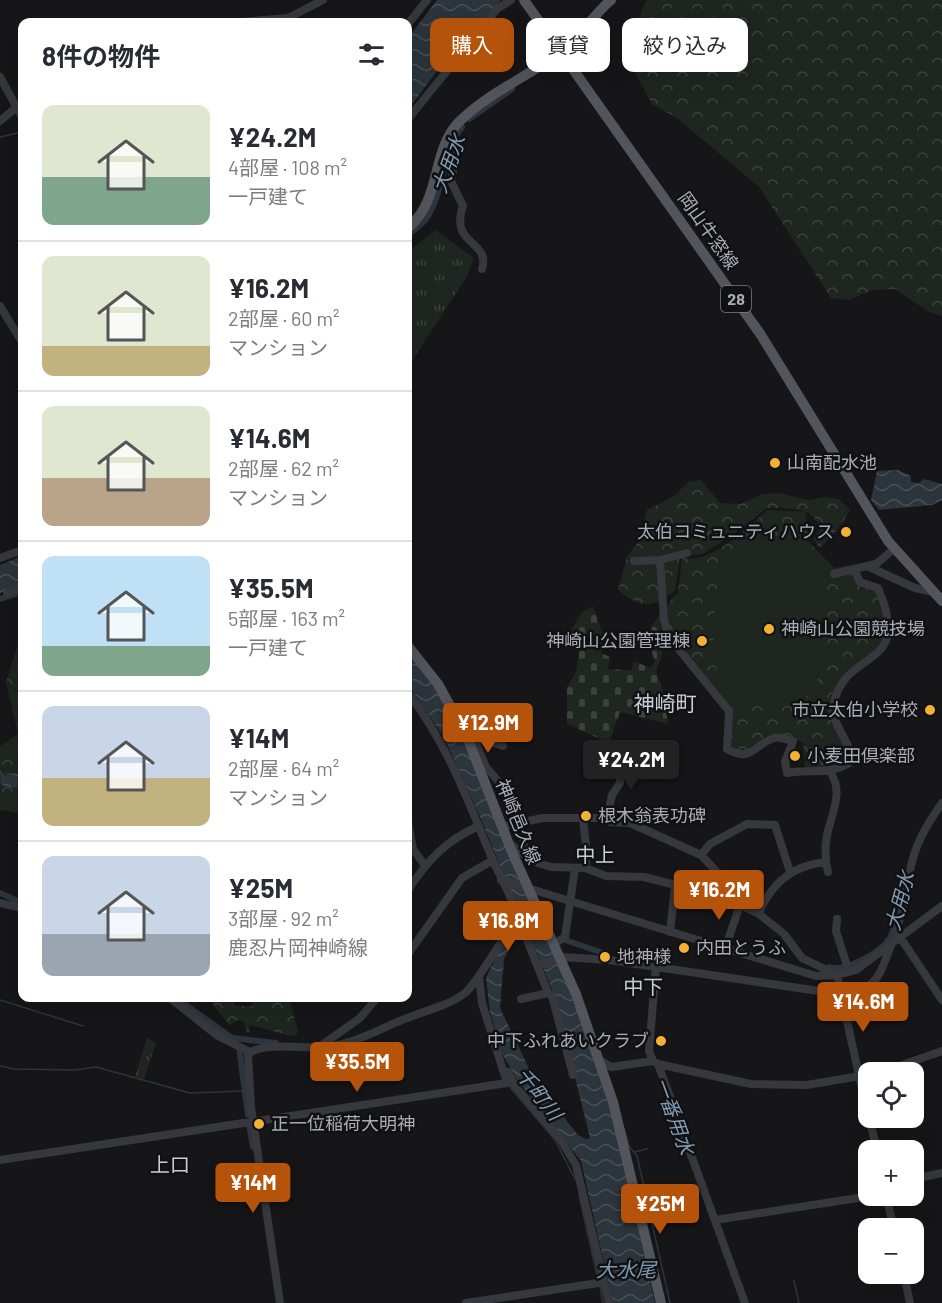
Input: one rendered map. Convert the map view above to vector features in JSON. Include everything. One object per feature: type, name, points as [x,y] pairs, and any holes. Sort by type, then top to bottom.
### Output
[{"type":"main road","name":"岡山牛窓線","points":[[524,0],[537,18]]},
{"type":"main road","points":[[597,18],[611,0]]},
{"type":"main road","points":[[412,225],[420,218],[432,194],[448,153],[452,131],[467,115],[531,72]]},
{"type":"main road","name":"岡山牛窓線","points":[[575,72],[761,335],[894,549],[942,601]]},
{"type":"main road","name":"神崎邑久線","points":[[412,651],[438,684],[471,736],[525,886],[560,940],[560,957],[599,1060],[621,1132],[661,1303]]},
{"type":"street","points":[[288,18],[323,0]]},
{"type":"street","points":[[412,19],[427,0]]},
{"type":"street","points":[[412,114],[497,9],[511,0]]},
{"type":"street","points":[[0,77],[18,103]]},
{"type":"street","points":[[0,121],[18,108]]},
{"type":"street","points":[[448,153],[455,162],[451,181],[463,206],[459,219],[460,228],[480,250],[483,257],[482,269]]},
{"type":"street","points":[[0,306],[18,335]]},
{"type":"street","points":[[834,574],[876,564],[894,549]]},
{"type":"street","points":[[0,558],[18,551]]},
{"type":"street","points":[[634,561],[660,560],[687,554]]},
{"type":"street","points":[[660,560],[663,620],[668,636],[729,711],[727,749],[737,754],[751,753],[774,738],[793,741],[785,762],[787,773],[801,770],[830,772],[853,760],[852,750],[833,711],[845,677],[882,650],[890,622],[878,588],[860,582],[854,568]]},
{"type":"street","points":[[867,566],[915,588],[934,592]]},
{"type":"street","points":[[7,593],[18,589]]},
{"type":"street","points":[[280,1303],[252,1122],[247,1068],[247,1058],[250,1052],[268,1047],[317,1049],[340,1045],[372,1035],[452,1000],[465,993],[513,927],[514,912],[504,880],[437,733],[412,699]]},
{"type":"street","points":[[466,718],[471,736],[486,767],[505,789],[522,821]]},
{"type":"street","points":[[471,736],[503,746]]},
{"type":"street","points":[[607,818],[612,795],[620,783],[620,755]]},
{"type":"street","points":[[760,911],[770,891],[790,872],[827,867],[826,841],[834,817],[836,789],[836,780],[830,772]]},
{"type":"street","points":[[539,966],[560,957],[840,994],[859,993],[874,984],[884,967],[895,941],[904,909],[911,862],[918,841],[942,803]]},
{"type":"street","points":[[583,818],[585,866]]},
{"type":"street","points":[[502,827],[522,821],[583,818],[607,818],[609,822],[630,823],[701,855],[718,873],[715,892]]},
{"type":"street","points":[[701,855],[710,844],[747,824],[775,825],[790,872]]},
{"type":"street","points":[[412,884],[425,866],[457,835],[479,826]]},
{"type":"street","points":[[507,841],[537,862],[555,868],[585,866],[606,876],[644,877],[675,886],[715,892],[741,901],[760,911],[770,920],[802,958],[837,975]]},
{"type":"street","points":[[412,844],[413,849],[425,866]]},
{"type":"street","points":[[412,948],[462,878],[493,860]]},
{"type":"street","points":[[560,940],[570,901],[575,868]]},
{"type":"street","points":[[504,880],[800,973],[816,976],[837,975],[874,959],[942,906]]},
{"type":"street","points":[[670,932],[675,886]]},
{"type":"street","points":[[725,949],[741,901]]},
{"type":"street","points":[[0,903],[18,907]]},
{"type":"street","points":[[837,919],[836,931],[848,969]]},
{"type":"street","points":[[513,927],[524,932],[548,993],[552,996],[573,1075]]},
{"type":"street","points":[[895,941],[942,1000]]},
{"type":"street","points":[[656,968],[649,1051],[745,1303]]},
{"type":"street","points":[[837,975],[859,1062]]},
{"type":"street","points":[[0,1160],[507,1083],[482,1003],[479,976]]},
{"type":"street","points":[[521,999],[548,993]]},
{"type":"street","points":[[175,1002],[218,1036],[250,1052]]},
{"type":"street","points":[[317,1049],[360,1018],[374,1002]]},
{"type":"street","points":[[911,1062],[942,1051]]},
{"type":"street","points":[[497,1052],[515,1086],[560,1139],[576,1165],[600,1279],[609,1303]]},
{"type":"street","points":[[599,1060],[611,1067],[655,1063],[751,1084],[807,1086],[858,1079]]},
{"type":"street","points":[[924,1177],[942,1173]]},
{"type":"street","points":[[715,1220],[858,1198]]},
{"type":"street","points":[[466,1303],[600,1279]]},
{"type":"street","points":[[906,1284],[910,1303]]},
{"type":"green space","points":[[649,0],[942,0],[942,316],[929,312],[895,289],[872,290],[849,300],[831,298],[759,187],[677,118],[652,104],[635,72],[748,72],[748,18],[639,18],[645,3]]},
{"type":"green space","points":[[435,230],[474,258],[467,276],[412,361],[412,249]]},
{"type":"green space","points":[[701,480],[720,503],[740,504],[763,494],[777,493],[809,500],[824,497],[839,499],[850,510],[839,528],[820,548],[813,539],[820,530],[812,516],[799,510],[766,508],[745,526],[703,554],[680,556],[675,591],[667,597],[646,604],[634,601],[618,590],[627,557],[639,541],[647,510],[674,496],[688,482]]},
{"type":"green space","points":[[767,510],[805,512],[810,538],[807,540],[834,568],[849,565],[852,575],[861,586],[872,587],[877,593],[887,630],[873,657],[853,666],[843,675],[836,690],[831,710],[849,751],[845,764],[823,770],[805,768],[803,742],[777,734],[746,752],[733,749],[730,744],[730,711],[676,643],[667,623],[669,604],[678,593],[682,558],[699,558],[719,549]]},
{"type":"green space","name":"神崎山公園競技場","points":[[758,540],[796,540],[811,554],[823,571],[823,660],[820,661],[817,681],[808,695],[794,704],[776,708],[759,707],[742,700],[727,689],[718,673],[715,658],[716,599],[723,569],[736,554]]},
{"type":"green space","points":[[593,606],[604,638],[601,653],[610,657],[608,669],[632,670],[633,661],[651,668],[655,661],[651,646],[651,626],[660,615],[662,655],[656,671],[663,690],[668,724],[620,712],[609,743],[567,724],[567,687],[576,672],[581,641],[569,635],[581,613]]},
{"type":"green space","points":[[18,644],[18,734],[6,682]]},
{"type":"green space","points":[[18,734],[18,813],[0,810],[0,746]]},
{"type":"green space","points":[[211,1002],[234,1002],[235,1006],[252,1006],[252,1002],[290,1002],[298,1031],[296,1035],[291,1036],[250,1025],[249,1033],[247,1033],[244,1021],[238,1020],[229,1025]]},
{"type":"green space","points":[[147,1038],[156,1043],[144,1079],[135,1077]]},
{"type":"water","points":[[437,0],[501,0],[485,18],[430,18],[430,72],[436,72],[412,105],[412,33]]},
{"type":"water","points":[[898,470],[911,476],[911,482],[919,483],[924,479],[942,484],[942,500],[932,505],[879,510],[871,500],[877,471]]},
{"type":"water","points":[[18,558],[18,586],[0,593],[0,565]]},
{"type":"water","name":"大水尾","points":[[412,656],[434,683],[462,735],[558,958],[610,1103],[655,1303],[613,1303],[581,1161],[517,1080],[502,1053],[490,1012],[486,978],[518,911],[481,819],[444,737],[412,691]],"holes":[[[520,927],[526,927],[555,997],[590,1138],[586,1139],[578,1135],[536,1083],[500,1008],[504,959]]]},
{"type":"water","points":[[0,771],[6,776],[7,773],[18,774],[17,788],[1,785]]},
{"type":"waterway","name":"大用水","points":[[469,119],[512,89]]},
{"type":"waterway","name":"大用水","points":[[412,232],[426,219],[432,208],[450,149],[462,127]]},
{"type":"waterway","points":[[0,137],[18,133]]},
{"type":"waterway","points":[[0,599],[18,593]]},
{"type":"waterway","name":"大用水","points":[[518,820],[523,843],[537,860]]},
{"type":"waterway","points":[[0,893],[18,901]]},
{"type":"waterway","name":"大用水","points":[[829,967],[844,967],[871,955],[890,938],[895,925]]},
{"type":"waterway","points":[[564,937],[565,940],[606,954],[607,959]]},
{"type":"waterway","points":[[0,1000],[83,1026]]},
{"type":"waterway","points":[[182,1002],[232,1038],[276,1043]]},
{"type":"waterway","points":[[239,1047],[248,1115]]},
{"type":"waterway","points":[[0,1066],[15,1069],[75,1070],[96,1067],[190,1093],[245,1091]]},
{"type":"waterway","name":"千町川","points":[[509,1086],[555,1140],[575,1179]]},
{"type":"waterway","points":[[249,1124],[253,1147]]},
{"type":"waterway","points":[[624,1128],[629,1146],[637,1156],[670,1303]]},
{"type":"waterway","points":[[635,1152],[647,1149]]},
{"type":"waterway","points":[[579,1195],[597,1275]]},
{"type":"waterway","points":[[794,1281],[799,1303]]},
{"type":"waterway","points":[[600,1286],[603,1303]]},
{"type":"place","name":"山南配水池","points":[[775,463]]},
{"type":"place","name":"太伯コミュニティハウス","points":[[846,532]]},
{"type":"place","name":"神崎山公園競技場","points":[[769,629]]},
{"type":"place","name":"神崎山公園管理棟","points":[[702,641]]},
{"type":"place","name":"市立太伯小学校","points":[[930,710]]},
{"type":"place","name":"小麦田倶楽部","points":[[795,756]]},
{"type":"place","name":"根木翁表功碑","points":[[586,816]]},
{"type":"place","name":"内田とうふ","points":[[684,948]]},
{"type":"place","name":"地神様","points":[[605,957]]},
{"type":"place","name":"中下ふれあいクラブ","points":[[661,1041]]},
{"type":"place","name":"正一位稲荷大明神","points":[[259,1124]]},
{"type":"district","name":"神崎町","points":[[665,704]]},
{"type":"district","name":"中上","points":[[595,855]]},
{"type":"district","name":"中下","points":[[643,987]]},
{"type":"district","name":"上口","points":[[170,1165]]},
{"type":"water label","name":"一番用水","points":[[674,1116]]}]
